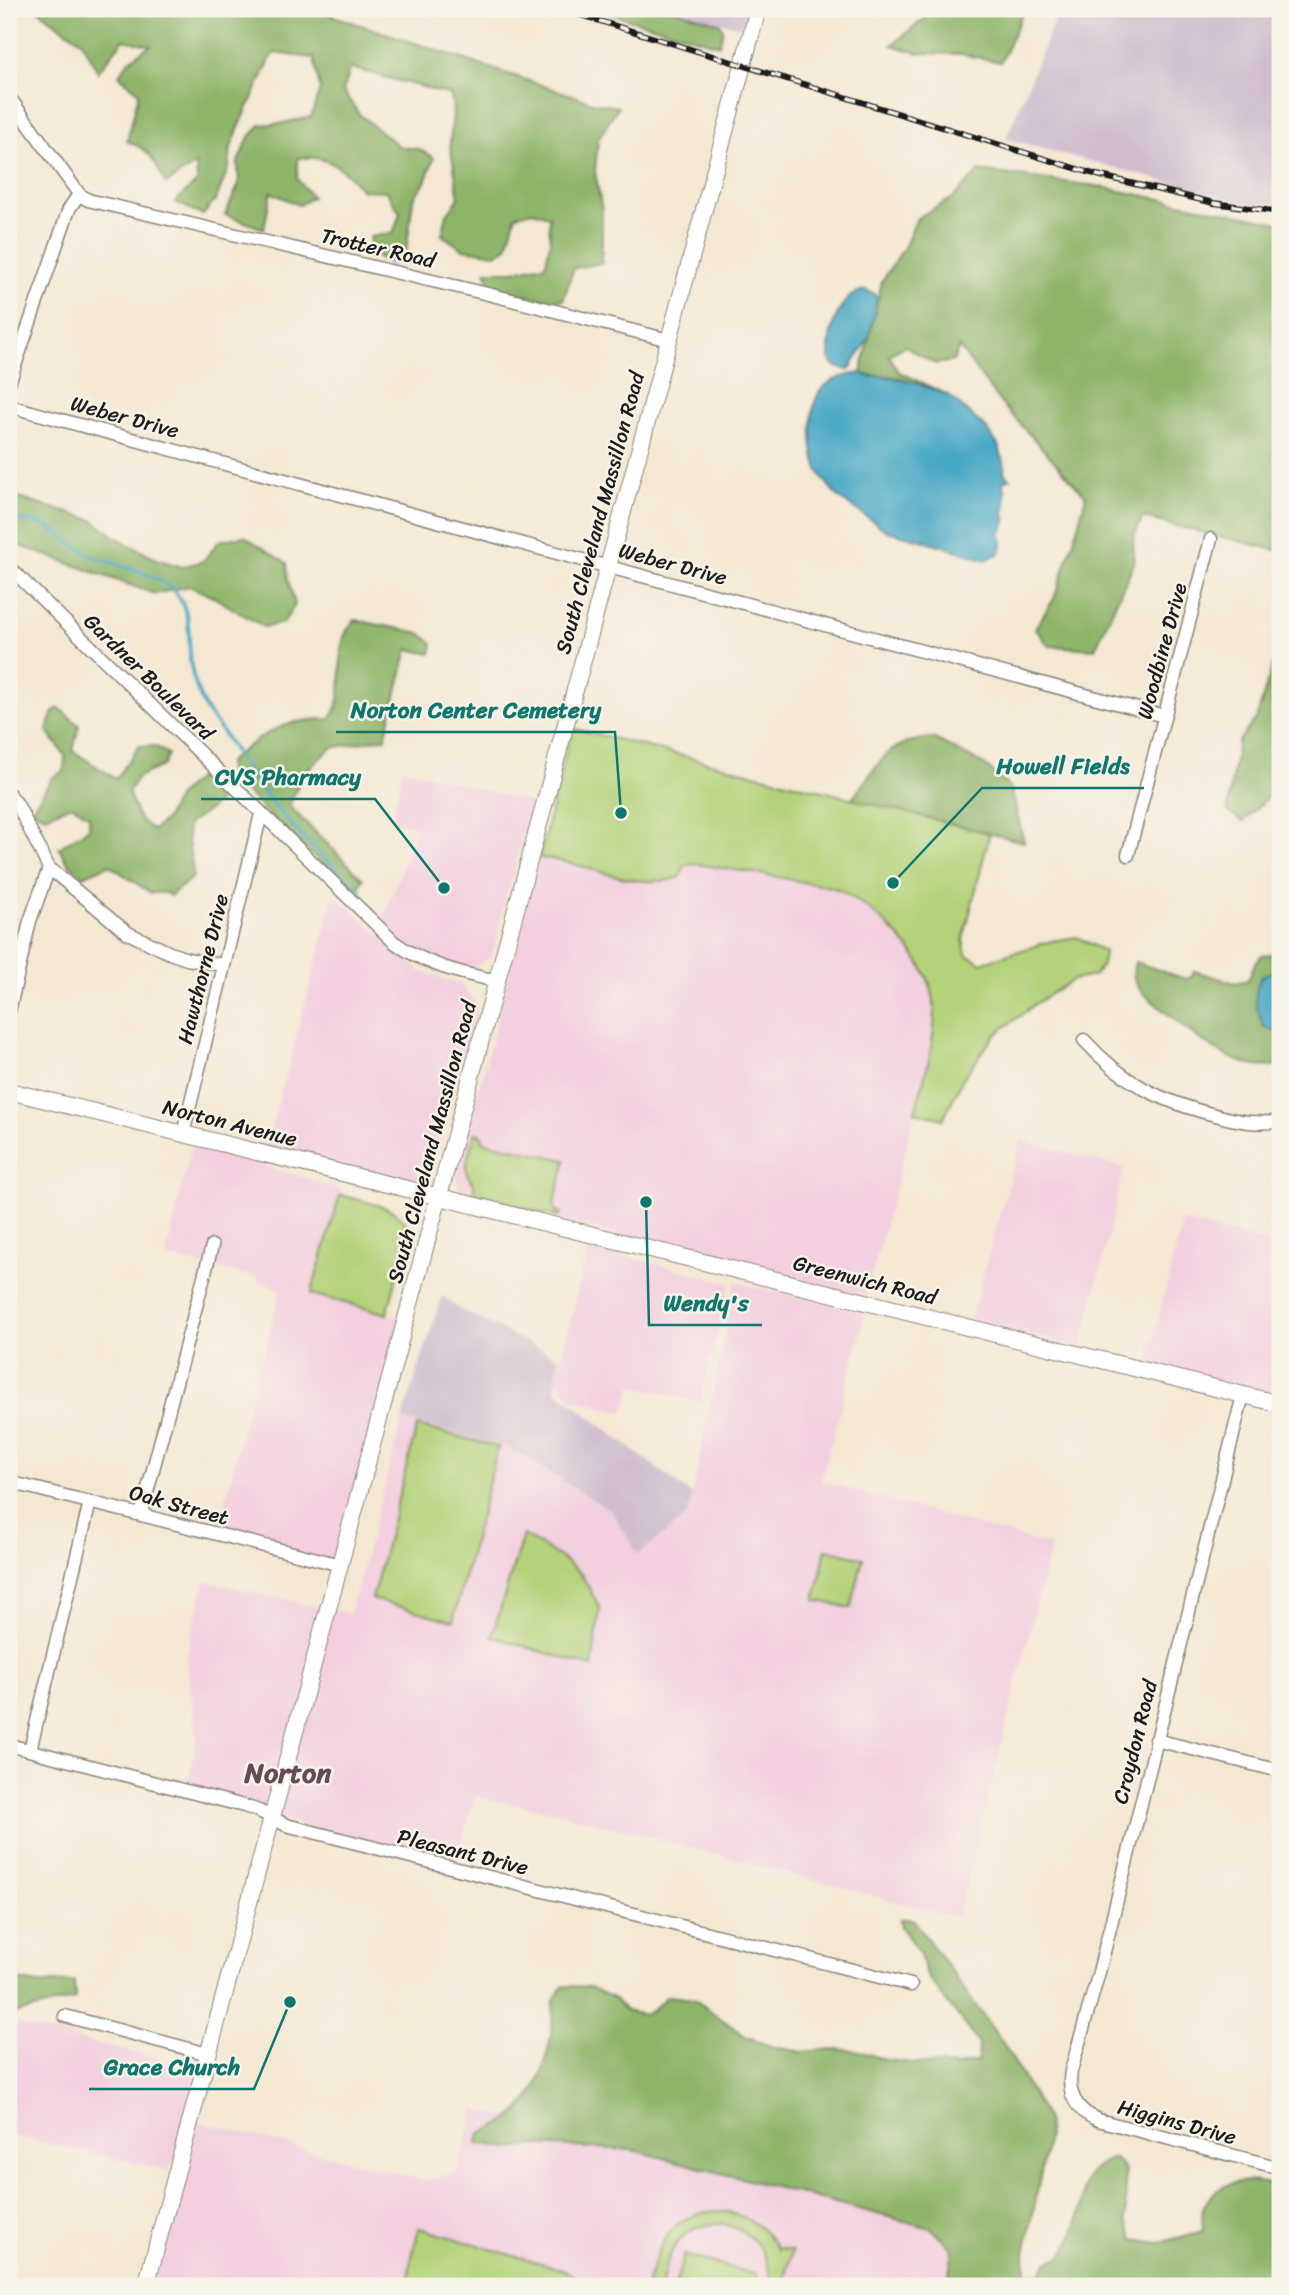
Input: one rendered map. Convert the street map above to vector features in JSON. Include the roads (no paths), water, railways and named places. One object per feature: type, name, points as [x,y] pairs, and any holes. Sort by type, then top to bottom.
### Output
[{"type":"main road","name":"South Cleveland Massillon Road","points":[[146,2286],[758,9]]},
{"type":"main road","name":"Norton Avenue","points":[[9,1091],[440,1197]]},
{"type":"main road","name":"Greenwich Road","points":[[440,1197],[1280,1404]]},
{"type":"street","points":[[9,97],[79,194],[69,209],[9,383]]},
{"type":"street","name":"Trotter Road","points":[[79,194],[88,200],[488,293],[669,340]]},
{"type":"street","name":"Weber Drive","points":[[9,406],[1164,716]]},
{"type":"street","name":"Woodbine Drive","points":[[1128,855],[1211,539]]},
{"type":"street","name":"Gardner Boulevard","points":[[9,567],[401,947],[440,967],[497,981]]},
{"type":"street","points":[[9,794],[17,804],[49,868],[128,933],[187,959],[223,965]]},
{"type":"street","name":"Hawthorne Drive","points":[[183,1134],[261,814]]},
{"type":"street","points":[[9,1011],[30,921],[49,868]]},
{"type":"street","points":[[1084,1040],[1126,1079],[1162,1099],[1238,1121],[1280,1121]]},
{"type":"street","points":[[141,1515],[212,1246]]},
{"type":"street","name":"Croydon Road","points":[[1073,2098],[1071,2071],[1099,1972],[1243,1395]]},
{"type":"street","name":"Oak Street","points":[[9,1482],[341,1565]]},
{"type":"street","points":[[30,1750],[90,1502]]},
{"type":"street","points":[[1156,1740],[1280,1771]]},
{"type":"street","name":"Pleasant Drive","points":[[9,1745],[244,1806],[286,1825],[911,1985]]},
{"type":"street","points":[[65,2016],[208,2054]]},
{"type":"street","name":"Higgins Drive","points":[[1073,2098],[1085,2113],[1098,2120],[1280,2168]]},
{"type":"water","points":[[865,290],[875,294],[877,300],[869,338],[849,370],[837,367],[831,363],[829,353],[835,319],[847,300]]},
{"type":"water","points":[[861,373],[870,377],[907,380],[948,395],[987,429],[998,445],[1005,466],[1004,473],[1010,479],[1004,480],[1003,483],[1006,522],[1000,534],[1003,541],[1000,553],[986,560],[887,531],[838,497],[825,482],[816,463],[812,442],[812,418],[817,397],[825,386],[835,380]]},
{"type":"water","points":[[1280,969],[1280,1033],[1264,1027],[1257,1007],[1256,990],[1261,976]]},
{"type":"waterway","points":[[9,510],[21,520],[48,527],[90,555],[146,574],[173,590],[180,598],[187,617],[192,671],[206,710],[254,779],[286,819],[362,893]]},
{"type":"railway","points":[[561,9],[1097,175],[1214,203],[1280,212]]},
{"type":"place","name":"Norton Center Cemetery","points":[[621,813]]},
{"type":"place","name":"Howell Fields","points":[[893,883]]},
{"type":"place","name":"CVS Pharmacy","points":[[444,888]]},
{"type":"place","name":"Wendy's","points":[[646,1202]]},
{"type":"place","name":"Grace Church","points":[[290,2002]]},
{"type":"district","name":"Norton","points":[[288,1772]]}]
